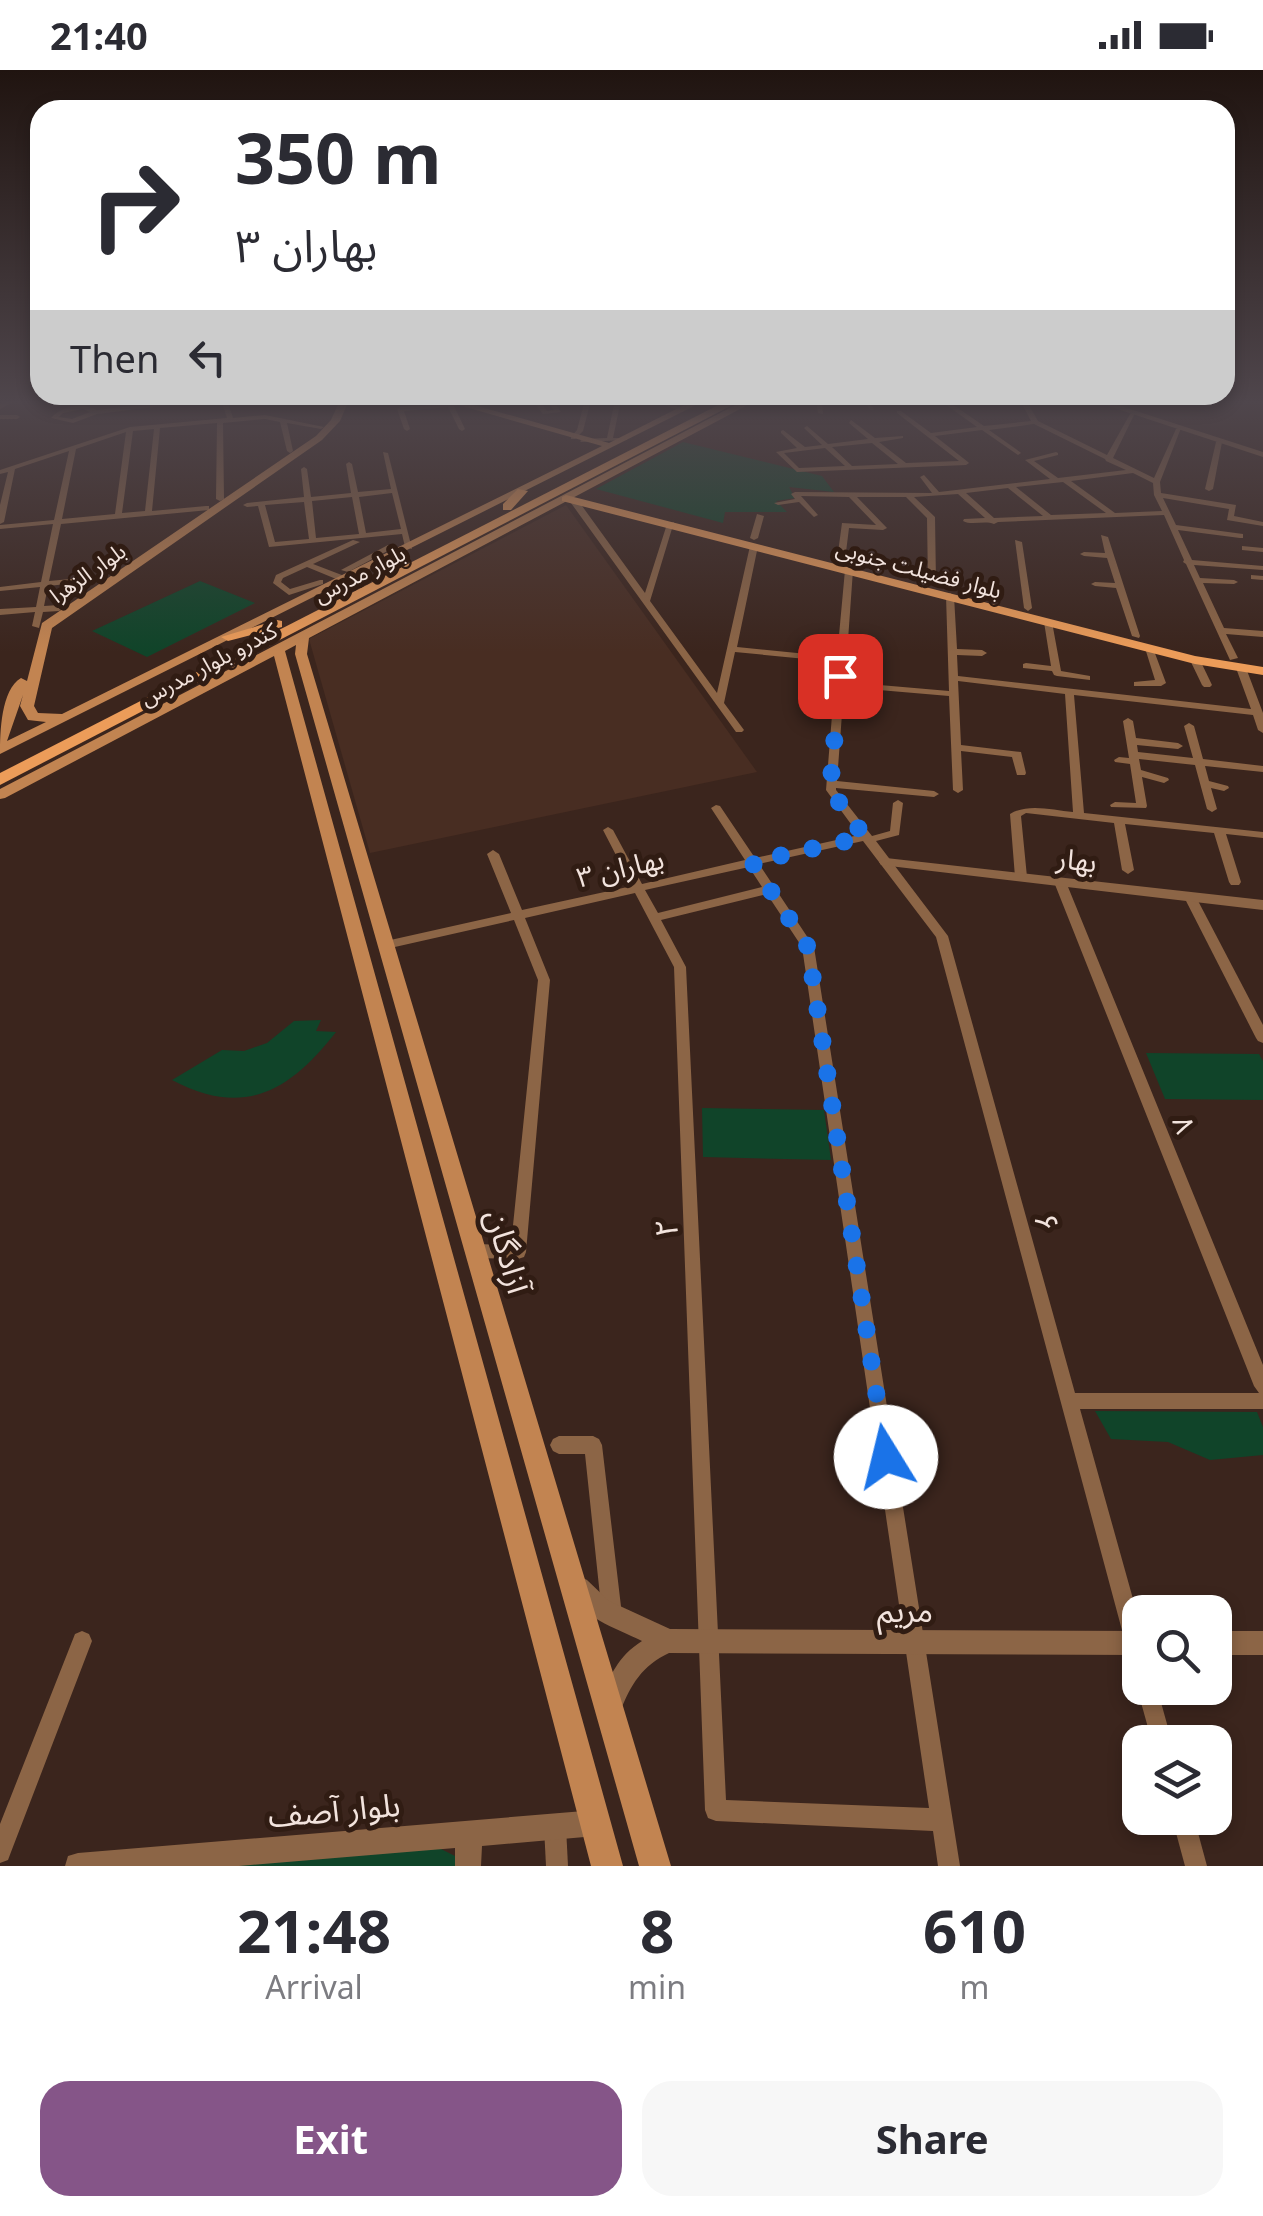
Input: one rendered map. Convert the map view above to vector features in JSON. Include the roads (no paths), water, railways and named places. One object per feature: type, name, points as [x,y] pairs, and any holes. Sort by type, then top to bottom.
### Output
[{"type":"main road","name":"بلوار الزهرا","points":[[3,734],[36,626],[242,484]]},
{"type":"main road","name":"بلوار الزهرا","points":[[33,716],[26,706],[46,626],[252,484]]},
{"type":"main road","name":"کندرو بلوار مدرس","points":[[0,750],[228,637],[352,581],[409,547],[537,484]]},
{"type":"main road","name":"بلوار مدرس","points":[[0,780],[352,581],[553,484]]},
{"type":"main road","name":"بلوار مدرس","points":[[0,766],[352,581],[461,543],[576,484]]},
{"type":"main road","points":[[578,494],[591,484]]},
{"type":"main road","name":"کندرو بلوار مدرس","points":[[0,795],[291,649],[491,536],[597,484]]},
{"type":"main road","points":[[507,507],[522,491]]},
{"type":"main road","name":"بلوار فضیلت جنوبی","points":[[578,494],[671,524],[706,529]]},
{"type":"main road","name":"بلوار فضیلت جنوبی","points":[[601,502],[1195,660],[1263,662]]},
{"type":"main road","points":[[461,543],[491,536]]},
{"type":"main road","name":"بلوار فضیلت جنوبی","points":[[845,565],[932,583],[1263,671]]},
{"type":"main road","points":[[228,637],[276,624]]},
{"type":"main road","points":[[291,649],[411,1140],[607,1866]]},
{"type":"main road","name":"آزادگان","points":[[291,649],[386,945],[655,1866]]},
{"type":"main road","points":[[3,734],[26,727],[33,716],[67,717]]},
{"type":"main road","points":[[411,1140],[441,1133]]},
{"type":"street","points":[[9,484],[0,524],[206,508]]},
{"type":"street","points":[[36,626],[67,484]]},
{"type":"street","points":[[118,517],[123,484]]},
{"type":"street","points":[[148,514],[151,484]]},
{"type":"street","points":[[220,484],[220,499]]},
{"type":"street","points":[[306,484],[313,540]]},
{"type":"street","points":[[353,484],[360,539]]},
{"type":"street","points":[[392,484],[409,547]]},
{"type":"street","points":[[831,484],[838,495]]},
{"type":"street","points":[[869,484],[878,496]]},
{"type":"street","points":[[930,484],[938,494]]},
{"type":"street","points":[[814,515],[795,494],[938,494],[1028,484]]},
{"type":"street","points":[[1066,484],[1114,516]]},
{"type":"street","points":[[1156,484],[1263,730]]},
{"type":"street","points":[[1210,488],[1211,484]]},
{"type":"street","points":[[1010,486],[1050,518]]},
{"type":"street","points":[[247,505],[394,491]]},
{"type":"street","points":[[960,492],[994,522]]},
{"type":"street","points":[[578,494],[587,524],[739,730]]},
{"type":"street","points":[[908,495],[931,517],[932,583]]},
{"type":"street","points":[[1158,495],[1234,507],[1230,518],[1263,524]]},
{"type":"street","points":[[852,496],[882,528],[845,525],[842,660],[831,784],[934,794]]},
{"type":"street","points":[[778,503],[800,500]]},
{"type":"street","points":[[587,524],[601,502]]},
{"type":"street","points":[[261,504],[272,545],[360,539],[405,531]]},
{"type":"street","points":[[967,521],[1168,514]]},
{"type":"street","points":[[720,702],[760,516]]},
{"type":"street","points":[[646,602],[671,524]]},
{"type":"street","points":[[1174,527],[1240,536]]},
{"type":"street","points":[[1104,537],[1136,636]]},
{"type":"street","points":[[320,582],[302,590],[280,588],[279,577],[360,539]]},
{"type":"street","points":[[1018,542],[1028,608]]},
{"type":"street","points":[[308,565],[352,581],[364,560],[391,547]]},
{"type":"street","points":[[1246,548],[1263,550]]},
{"type":"street","points":[[338,550],[364,560]]},
{"type":"street","points":[[1084,554],[1110,556]]},
{"type":"street","points":[[1187,562],[1263,568]]},
{"type":"street","points":[[0,588],[102,578]]},
{"type":"street","points":[[1196,580],[1234,582]]},
{"type":"street","points":[[1095,584],[1120,586]]},
{"type":"street","points":[[950,596],[958,790]]},
{"type":"street","points":[[0,612],[59,608]]},
{"type":"street","points":[[1048,622],[1058,674],[1087,678]]},
{"type":"street","points":[[1222,630],[1263,634]]},
{"type":"street","points":[[1137,684],[1159,684],[1149,648]]},
{"type":"street","points":[[732,649],[842,660]]},
{"type":"street","points":[[952,652],[982,654]]},
{"type":"street","points":[[1195,660],[1207,685]]},
{"type":"street","points":[[1026,666],[1056,669]]},
{"type":"street","points":[[805,673],[954,694]]},
{"type":"street","points":[[954,678],[1258,714]]},
{"type":"street","points":[[1069,694],[1079,816]]},
{"type":"street","points":[[1116,804],[1142,806],[1128,721]]},
{"type":"street","points":[[1189,726],[1212,809]]},
{"type":"street","points":[[1132,741],[1178,746]]},
{"type":"street","points":[[957,748],[1017,754],[1022,772]]},
{"type":"street","points":[[1119,760],[1263,769]]},
{"type":"street","points":[[1135,763],[1164,780]]},
{"type":"street","points":[[1204,783],[1224,788]]},
{"type":"street","name":"۶","points":[[831,784],[830,790],[942,936],[1123,1595]]},
{"type":"street","points":[[866,839],[894,833],[898,803]]},
{"type":"street","points":[[716,808],[808,947],[949,1866]]},
{"type":"street","points":[[1021,877],[1015,814],[1025,810],[1263,834]]},
{"type":"street","points":[[1118,820],[1128,870]]},
{"type":"street","name":"۲","points":[[608,830],[680,966],[716,1810],[942,1820]]},
{"type":"street","points":[[1219,831],[1235,882]]},
{"type":"street","name":"بهاران ۳","points":[[386,945],[866,839]]},
{"type":"street","points":[[475,1251],[518,1252],[544,980],[494,854]]},
{"type":"street","name":"بهار","points":[[886,862],[1263,905]]},
{"type":"street","name":"۸","points":[[1060,882],[1263,1386]]},
{"type":"street","points":[[655,918],[770,890]]},
{"type":"street","points":[[1190,897],[1263,1038]]},
{"type":"street","points":[[1069,1401],[1263,1401]]},
{"type":"street","points":[[559,1445],[594,1445],[612,1614]]},
{"type":"street","points":[[568,1567],[580,1590],[612,1614],[669,1641]]},
{"type":"street","points":[[0,1852],[82,1641]]},
{"type":"street","points":[[616,1732],[610,1702],[621,1677],[640,1653],[669,1641]]},
{"type":"street","name":"مریم","points":[[669,1641],[1122,1648]]},
{"type":"street","points":[[1232,1643],[1263,1643]]},
{"type":"street","name":"بلوار آصف","points":[[78,1866],[596,1823]]},
{"type":"street","points":[[554,1826],[556,1866]]},
{"type":"street","points":[[468,1866],[469,1833]]},
{"type":"street","points":[[1188,1835],[1196,1866]]}]
